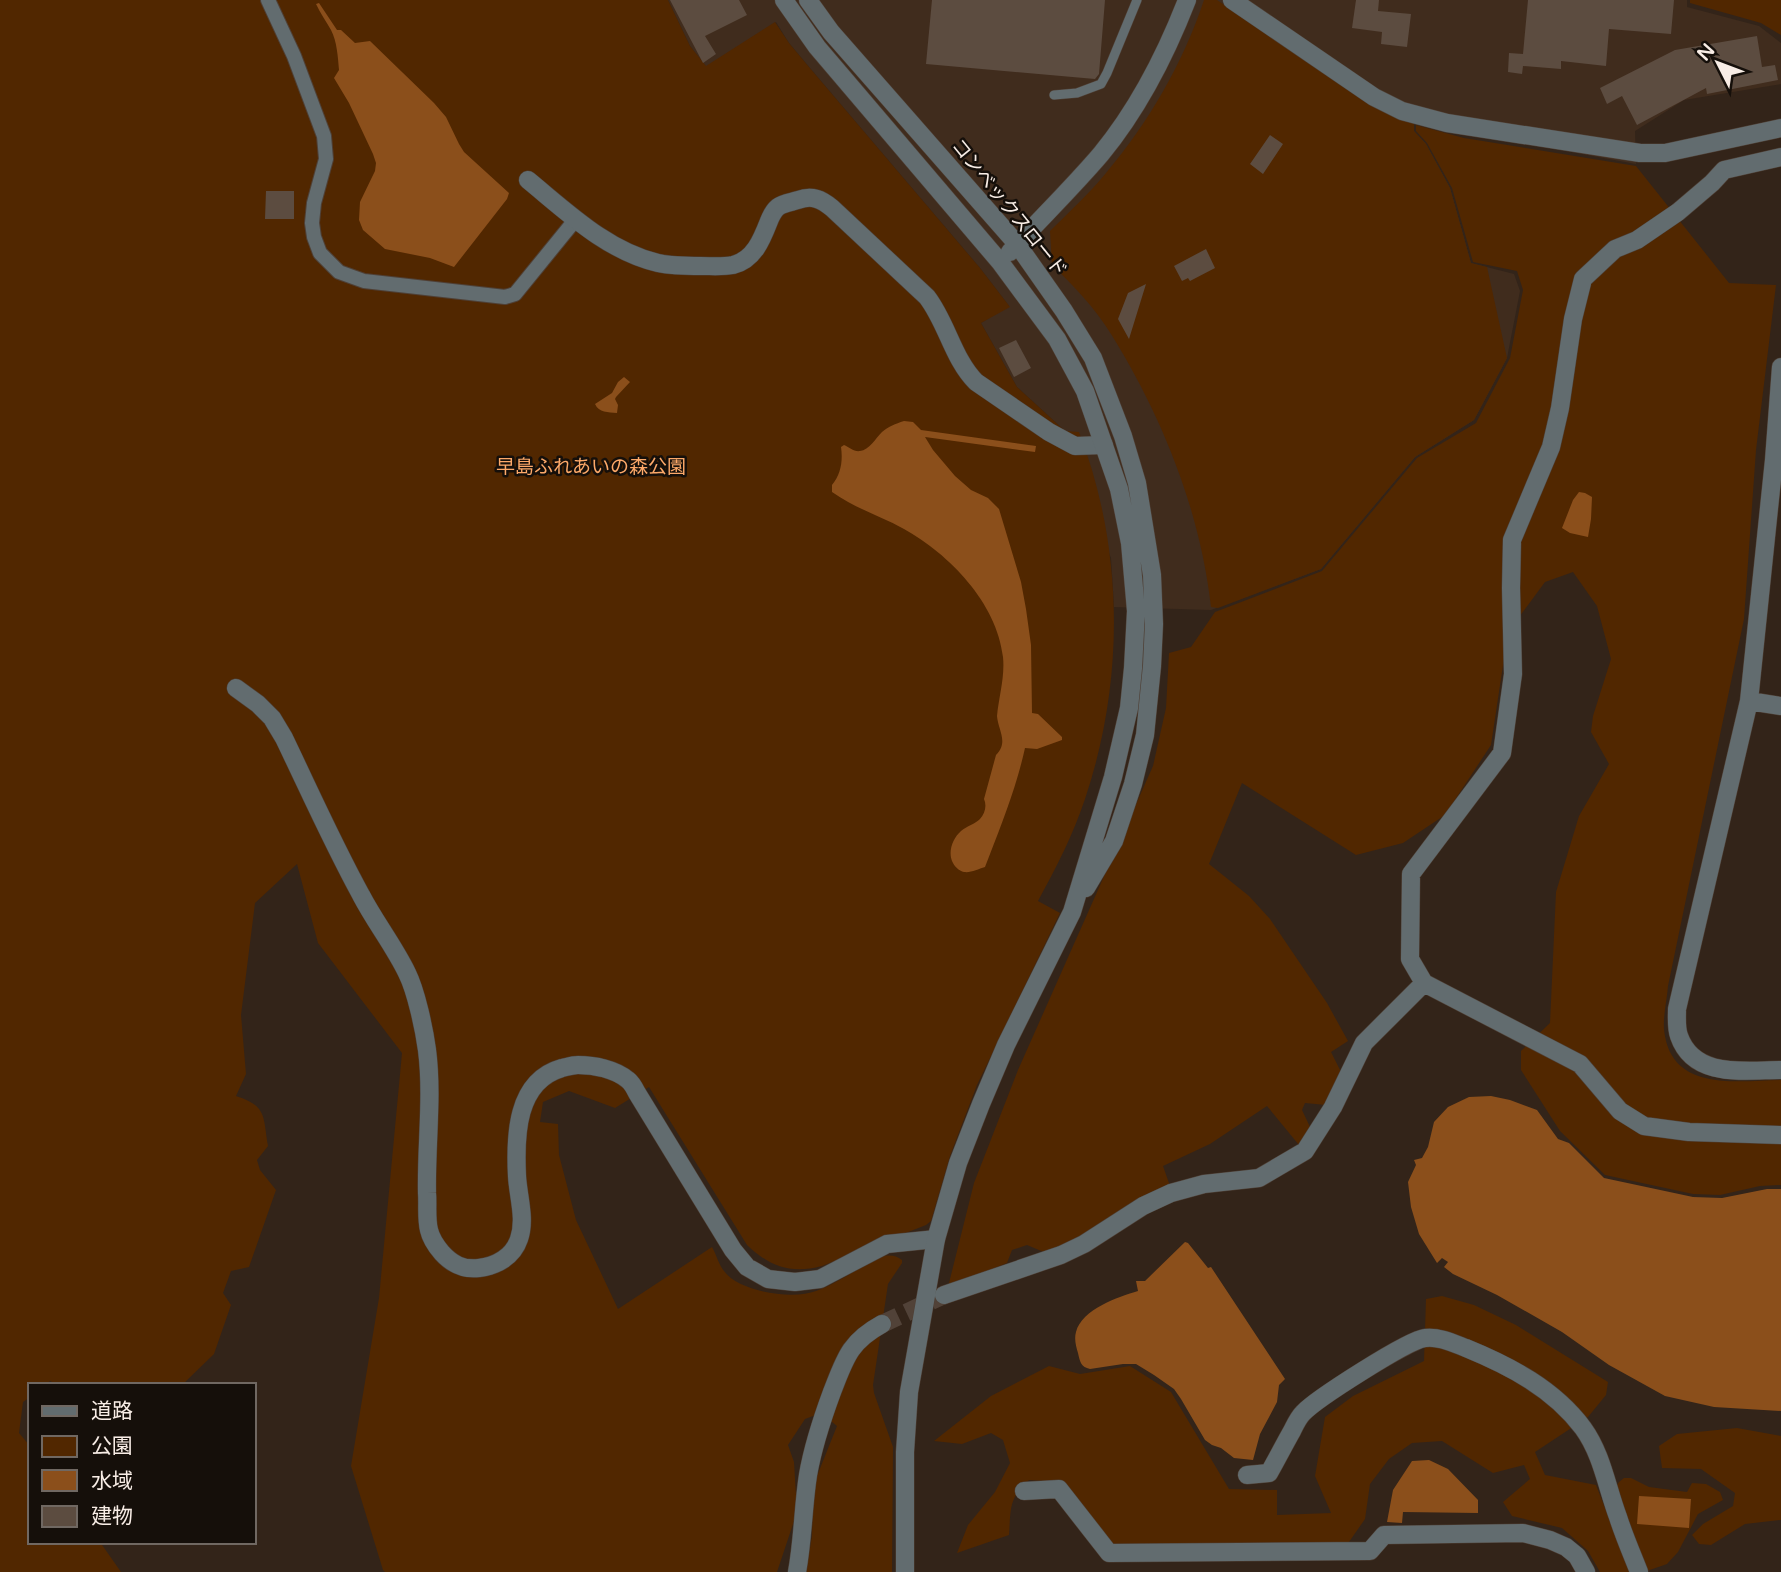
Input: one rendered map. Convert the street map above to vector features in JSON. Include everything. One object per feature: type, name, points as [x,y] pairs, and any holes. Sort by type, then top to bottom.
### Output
[{"type":"street","points":[[268,0],[294,56],[324,136],[326,159],[314,203],[312,223],[320,253],[339,272],[364,281],[505,297],[515,294],[576,219]]},
{"type":"street","points":[[785,0],[817,47],[1000,262],[1057,340],[1085,391],[1119,489],[1130,543],[1136,611],[1129,708],[1113,777],[1072,912],[1006,1045],[986,1092],[958,1163],[936,1239],[909,1392],[905,1452],[905,1572]]},
{"type":"street","name":"コンベックスロード","points":[[808,0],[831,32],[1017,244],[1064,310],[1093,359],[1123,436],[1137,483],[1152,575],[1154,624],[1145,735],[1133,785],[1114,841],[1072,912]]},
{"type":"street","points":[[1000,262],[1101,153],[1128,116],[1175,32],[1187,0]]},
{"type":"street","points":[[1232,0],[1374,97],[1402,111],[1447,123],[1640,153],[1665,153],[1781,128]]},
{"type":"street","points":[[1781,157],[1724,170],[1678,212],[1637,240],[1615,249],[1583,279],[1573,319],[1560,408],[1551,447],[1512,540],[1513,674],[1503,753],[1411,874],[1410,959],[1424,983],[1580,1064],[1620,1111],[1644,1126],[1689,1132],[1781,1135]]},
{"type":"street","points":[[528,180],[615,246],[660,263],[691,266],[731,265],[741,262],[755,250],[778,207],[806,197],[817,198],[832,208],[928,297],[966,372],[976,382],[1049,432],[1075,446],[1104,445]]},
{"type":"street","points":[[1781,367],[1749,701],[1677,1009],[1678,1034],[1685,1050],[1697,1061],[1717,1069],[1781,1070]]},
{"type":"street","points":[[236,688],[272,718],[361,896],[408,974],[424,1030],[430,1069],[428,1228],[435,1245],[449,1261],[473,1269],[492,1266],[506,1258],[516,1247],[522,1219],[516,1148],[526,1097],[538,1080],[552,1071],[574,1065],[593,1066],[628,1080],[733,1250],[747,1267],[768,1279],[795,1282],[820,1279],[887,1244],[936,1239]]},
{"type":"street","points":[[1749,701],[1781,706]]},
{"type":"street","points":[[944,1295],[1061,1255],[1171,1192],[1204,1184],[1259,1178],[1305,1151],[1333,1107],[1364,1043],[1424,983]]},
{"type":"street","points":[[797,1572],[813,1447],[826,1408],[848,1352],[866,1332],[881,1324]]},
{"type":"street","points":[[1247,1475],[1269,1473],[1302,1414],[1322,1399],[1403,1347],[1421,1338],[1432,1337],[1489,1357],[1525,1375],[1562,1404],[1584,1429],[1594,1450],[1639,1572]]},
{"type":"street","points":[[1024,1491],[1059,1489],[1109,1553],[1370,1551],[1384,1535],[1523,1533],[1550,1540],[1566,1548],[1577,1556],[1586,1572]]},
{"type":"lane","points":[[1054,95],[1077,93],[1101,84],[1137,0]]},
{"type":"shaded area","points":[[668,0],[1687,0],[1687,7],[1759,26],[1781,43],[1781,84],[1684,100],[1635,131],[1636,164],[1414,123],[1414,131],[1426,144],[1450,188],[1471,263],[1514,274],[1520,291],[1507,358],[1474,420],[1415,457],[1321,569],[1211,610],[1114,607],[1111,558],[1065,431],[1017,387],[981,323],[1009,306],[980,268],[789,43],[776,22],[706,67],[690,46]]},
{"type":"green space","name":"早島ふれあいの森公園","points":[[0,0],[668,0],[690,46],[706,66],[775,22],[789,43],[1010,307],[981,323],[1017,387],[1065,431],[1079,432],[1094,476],[1105,522],[1114,614],[1113,661],[1098,754],[1075,825],[1038,901],[1060,913],[977,1085],[950,1156],[931,1221],[926,1225],[822,1266],[800,1269],[782,1267],[764,1259],[747,1245],[649,1087],[615,1108],[569,1091],[543,1102],[540,1122],[558,1124],[559,1155],[576,1220],[618,1309],[712,1247],[722,1269],[741,1284],[767,1292],[794,1295],[816,1291],[879,1257],[891,1256],[902,1260],[888,1284],[873,1385],[893,1447],[892,1572],[806,1572],[812,1536],[813,1486],[837,1426],[821,1413],[805,1419],[788,1445],[794,1462],[797,1512],[777,1572],[383,1570],[351,1466],[379,1298],[402,1053],[318,943],[297,864],[255,903],[241,1015],[246,1074],[236,1096],[253,1104],[262,1114],[268,1146],[257,1160],[260,1170],[276,1190],[249,1267],[231,1271],[223,1293],[231,1305],[214,1354],[184,1383],[28,1383],[28,1398],[23,1402],[19,1433],[28,1444],[28,1544],[101,1544],[121,1572],[0,1572]]},
{"type":"green space","points":[[1204,0],[1217,0],[1364,101],[1414,123],[1414,131],[1426,144],[1450,188],[1471,263],[1487,267],[1507,358],[1474,420],[1415,457],[1321,569],[1218,608],[1211,607],[1198,535],[1176,465],[1162,431],[1147,398],[1105,324],[1052,265],[1050,231],[1122,154],[1150,112],[1175,69]]},
{"type":"green space","points":[[1690,0],[1781,0],[1781,35],[1761,23],[1690,3]]},
{"type":"green space","points":[[1416,125],[1464,138],[1636,166],[1729,283],[1776,285],[1756,450],[1744,619],[1668,986],[1664,1029],[1669,1049],[1678,1064],[1692,1073],[1725,1081],[1781,1080],[1781,1185],[1760,1186],[1720,1195],[1693,1194],[1605,1175],[1560,1131],[1521,1070],[1521,1051],[1550,1023],[1556,892],[1579,816],[1609,764],[1591,732],[1593,716],[1611,659],[1597,606],[1573,572],[1545,582],[1508,632],[1491,745],[1445,815],[1403,843],[1356,855],[1242,783],[1209,864],[1249,896],[1270,919],[1327,1003],[1348,1041],[1331,1052],[1341,1072],[1326,1105],[1305,1103],[1302,1110],[1310,1127],[1299,1145],[1267,1106],[1210,1144],[1163,1166],[1170,1186],[1099,1228],[1046,1253],[1027,1245],[1012,1250],[1007,1263],[948,1287],[974,1183],[1018,1070],[1153,766],[1166,708],[1169,653],[1191,647],[1215,612],[1322,571],[1417,458],[1476,423],[1510,358],[1523,290],[1517,271],[1473,262],[1452,188],[1427,143],[1416,131]]},
{"type":"green space","points":[[1442,1296],[1474,1305],[1516,1325],[1608,1382],[1606,1395],[1588,1417],[1535,1452],[1545,1475],[1596,1485],[1612,1526],[1628,1522],[1615,1488],[1624,1478],[1631,1478],[1649,1487],[1687,1492],[1692,1483],[1706,1484],[1720,1492],[1723,1500],[1698,1514],[1678,1552],[1667,1564],[1644,1572],[1600,1572],[1588,1551],[1562,1528],[1512,1516],[1503,1502],[1530,1479],[1524,1465],[1493,1473],[1442,1441],[1412,1443],[1389,1459],[1370,1484],[1365,1519],[1349,1542],[1114,1550],[1062,1482],[1029,1480],[1014,1499],[1009,1535],[957,1553],[968,1525],[995,1492],[1010,1463],[1003,1440],[991,1433],[962,1444],[934,1441],[991,1396],[1049,1366],[1080,1374],[1130,1366],[1171,1392],[1229,1489],[1277,1490],[1277,1515],[1331,1513],[1315,1476],[1325,1417],[1353,1396],[1424,1361],[1426,1299]]},
{"type":"green space","points":[[1737,1428],[1781,1436],[1781,1520],[1745,1524],[1711,1545],[1699,1544],[1692,1535],[1703,1524],[1733,1506],[1735,1493],[1701,1469],[1662,1468],[1659,1446],[1677,1434]]},
{"type":"water","points":[[319,3],[337,30],[341,30],[355,43],[370,41],[434,103],[446,117],[464,152],[509,193],[454,267],[430,258],[385,249],[363,230],[359,220],[360,202],[375,171],[376,163],[349,103],[334,78],[339,70],[336,44],[316,4]]},
{"type":"water","points":[[624,377],[630,382],[615,399],[618,405],[617,413],[599,409],[595,404],[612,393]]},
{"type":"water","points":[[904,421],[913,422],[921,430],[1036,446],[1035,452],[925,437],[955,476],[971,490],[988,498],[999,509],[1021,582],[1026,609],[1031,645],[1032,713],[1038,714],[1062,737],[1062,740],[1037,749],[1025,748],[985,867],[969,872],[955,866],[951,849],[958,834],[978,821],[983,814],[984,799],[996,755],[1002,745],[997,716],[1003,679],[999,637],[981,599],[954,566],[938,552],[904,529],[832,492],[832,485],[841,467],[841,447],[844,445],[856,451],[863,450],[892,425]]},
{"type":"water","points":[[1579,492],[1592,497],[1588,537],[1570,533],[1562,528]]},
{"type":"water","points":[[1491,1096],[1537,1110],[1558,1139],[1569,1143],[1604,1178],[1693,1197],[1722,1198],[1767,1189],[1781,1189],[1781,1411],[1714,1407],[1665,1396],[1609,1365],[1562,1332],[1497,1295],[1453,1274],[1444,1267],[1448,1262],[1442,1258],[1437,1263],[1419,1234],[1411,1207],[1408,1182],[1416,1165],[1414,1160],[1422,1158],[1428,1147],[1434,1122],[1448,1107],[1469,1097]]},
{"type":"water","points":[[1185,1242],[1208,1268],[1211,1267],[1285,1379],[1279,1385],[1277,1402],[1260,1434],[1253,1460],[1234,1458],[1205,1440],[1174,1389],[1136,1364],[1090,1369],[1079,1359],[1075,1335],[1085,1317],[1102,1305],[1138,1291],[1136,1281],[1145,1281]]},
{"type":"water","points":[[1429,1460],[1448,1469],[1478,1500],[1478,1513],[1403,1512],[1402,1523],[1387,1522],[1393,1490],[1412,1461]]},
{"type":"water","points":[[1639,1496],[1691,1499],[1689,1528],[1637,1524]]},
{"type":"building","points":[[670,0],[739,0],[747,15],[705,36],[716,54],[703,63]]},
{"type":"building","points":[[932,0],[1105,0],[1099,74],[1095,79],[926,64]]},
{"type":"building","points":[[1356,0],[1379,0],[1378,11],[1411,14],[1407,47],[1381,44],[1382,32],[1352,28]]},
{"type":"building","points":[[1528,0],[1674,0],[1671,34],[1609,29],[1606,66],[1561,61],[1561,69],[1523,66],[1522,74],[1508,72],[1509,53],[1523,54]]},
{"type":"building","points":[[1757,36],[1762,67],[1775,65],[1778,80],[1707,94],[1706,88],[1637,125],[1622,96],[1607,104],[1600,88],[1675,50]]},
{"type":"building","points":[[1270,135],[1283,144],[1263,174],[1250,164]]},
{"type":"building","points":[[266,191],[294,191],[294,219],[265,219]]},
{"type":"building","points":[[1206,249],[1215,268],[1190,281],[1188,278],[1182,281],[1174,266]]},
{"type":"building","points":[[1146,284],[1129,339],[1118,319],[1128,293]]},
{"type":"building","points":[[1016,340],[1031,368],[1014,377],[999,348]]},
{"type":"tunnel","points":[[882,1324],[944,1295]]}]
